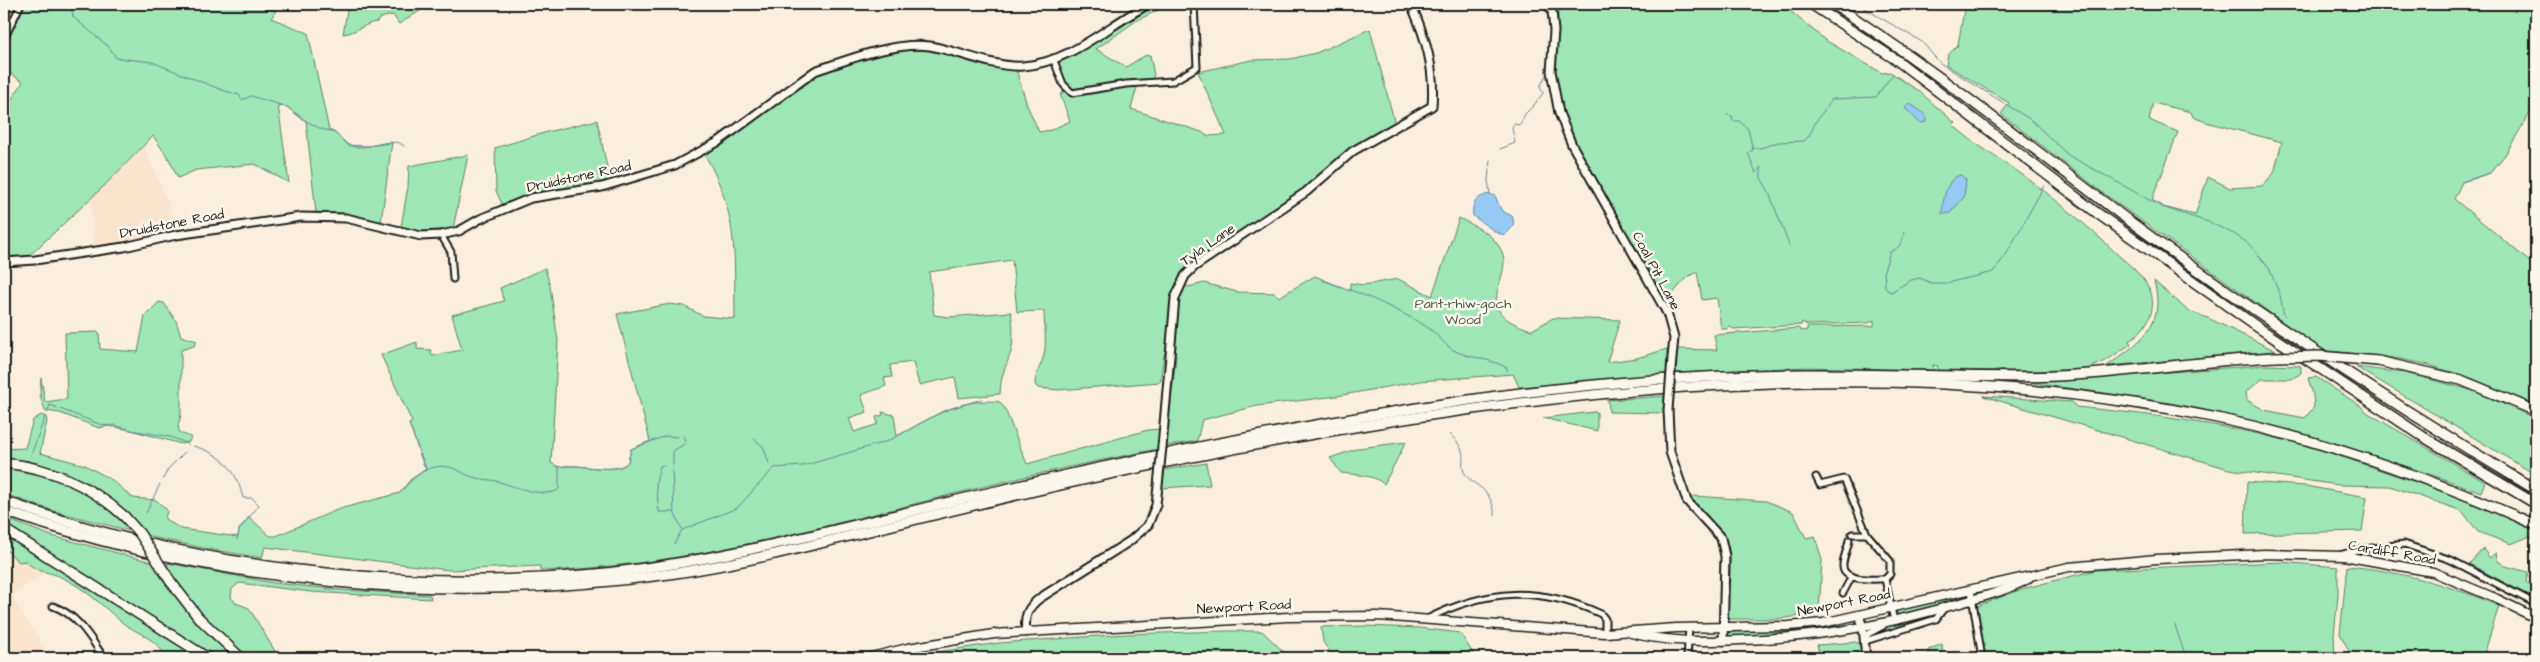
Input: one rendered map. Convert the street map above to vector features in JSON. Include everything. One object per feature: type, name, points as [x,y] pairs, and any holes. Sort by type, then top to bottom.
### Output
[{"type":"highway","points":[[1812,4],[1906,67],[2098,213],[2256,326],[2422,436],[2536,504]]},
{"type":"highway","points":[[1833,4],[1885,37],[1956,88],[2126,218],[2322,355],[2428,426],[2536,490]]},
{"type":"highway","points":[[4,501],[77,525],[133,540],[280,568],[416,579],[495,580],[564,576],[709,559],[1023,484],[1173,452],[1344,420],[1523,393],[1624,382],[1753,375],[2058,376],[2276,357],[2318,356],[2378,361],[2461,380],[2536,411]]},
{"type":"highway","points":[[4,511],[112,544],[190,562],[280,577],[406,588],[545,587],[645,577],[740,562],[1137,468],[1430,415],[1526,402],[1646,390],[1724,385],[1850,383],[1984,387],[2056,393],[2140,404],[2216,418],[2297,438],[2376,461],[2441,484],[2536,525]]},
{"type":"highway","points":[[4,464],[40,469],[67,478],[98,494],[125,517],[198,618],[241,658]]},
{"type":"highway","points":[[4,529],[208,658]]},
{"type":"main road","name":"Newport Road","points":[[867,658],[948,641],[1026,632],[1288,617],[1378,616],[1605,633],[1723,626],[1788,626],[1823,623],[1891,606],[2078,566],[2157,559],[2265,554]]},
{"type":"main road","name":"Cardiff Road","points":[[2265,554],[2335,556],[2433,572],[2495,598],[2536,618]]},
{"type":"main road","name":"Newport Road","points":[[1626,632],[1658,640],[1723,641],[1822,634],[1892,622],[1945,608],[2009,589],[2034,576]]},
{"type":"street","points":[[4,39],[21,4]]},
{"type":"street","name":"Druidstone Road","points":[[4,262],[35,260],[124,247],[176,235],[301,217],[346,218],[421,236],[441,235],[459,231],[478,220],[531,198],[602,187],[675,166],[718,142],[801,80],[815,71],[831,65],[902,46],[918,45],[1014,66],[1024,66],[1054,58],[1096,39],[1130,14],[1149,4]]},
{"type":"street","points":[[1054,58],[1063,84],[1072,93],[1126,84],[1173,81],[1197,66],[1194,4]]},
{"type":"street","name":"Tyla Lane","points":[[1026,632],[1025,619],[1029,607],[1040,598],[1130,541],[1148,525],[1156,505],[1175,298],[1185,276],[1212,254],[1249,232],[1306,192],[1353,151],[1432,106],[1433,89],[1428,46],[1411,4]]},
{"type":"street","name":"Coal Pit Lane","points":[[1547,4],[1552,11],[1554,31],[1551,71],[1559,113],[1572,145],[1667,313],[1674,338],[1668,410],[1670,452],[1687,501],[1721,538],[1725,556],[1723,641]]},
{"type":"street","points":[[441,235],[451,252],[453,279]]},
{"type":"street","points":[[1816,477],[1820,485],[1844,479],[1867,534],[1890,561],[1890,574],[1885,580]]},
{"type":"street","points":[[1852,534],[1867,534]]},
{"type":"street","points":[[1849,540],[1842,566],[1844,572],[1852,576],[1885,580]]},
{"type":"street","points":[[2335,556],[2357,550],[2404,544],[2451,560],[2536,604]]},
{"type":"street","points":[[1843,594],[1852,576]]},
{"type":"street","points":[[1865,641],[1868,634],[1892,622],[1891,606],[1885,580]]},
{"type":"street","points":[[1971,590],[1982,658]]},
{"type":"street","points":[[1427,619],[1445,610],[1484,597],[1526,593],[1557,598],[1601,614],[1605,618],[1605,633]]},
{"type":"street","points":[[53,606],[67,612],[79,622],[104,658]]},
{"type":"street","name":"Newport Road","points":[[1865,641],[1936,619],[1945,608]]},
{"type":"street","points":[[1859,615],[1863,627],[1866,658]]},
{"type":"street","points":[[1687,658],[1689,628]]},
{"type":"shaded area","points":[[144,146],[173,214],[171,223],[175,231],[94,248],[91,199]]},
{"type":"shaded area","points":[[4,544],[50,569],[12,596],[51,658],[4,658]]},
{"type":"green space","points":[[23,4],[259,4],[276,11],[271,18],[308,33],[329,130],[353,147],[365,147],[392,142],[381,222],[316,213],[306,121],[287,107],[278,105],[289,183],[255,164],[196,170],[178,178],[169,159],[153,136],[104,186],[29,256],[4,258],[4,111],[23,82],[4,69],[4,43]]},
{"type":"green space","points":[[348,4],[431,4],[399,24],[393,15],[380,18],[377,22],[343,34]]},
{"type":"green space","points":[[1154,4],[1170,4],[1136,21],[1096,49],[1126,67],[1144,56],[1150,55],[1154,75],[1151,81],[1139,80],[1131,109],[1202,132],[1207,136],[1226,135],[1198,72],[1251,60],[1290,59],[1316,53],[1370,29],[1395,124],[1343,153],[1308,187],[1186,270],[1180,278],[1173,297],[1167,349],[1164,355],[1160,382],[1059,390],[1038,388],[1035,385],[1035,381],[1045,350],[1044,311],[1017,312],[1012,260],[929,272],[934,315],[949,317],[1011,312],[1012,347],[1002,376],[1000,394],[959,398],[955,377],[919,385],[913,362],[890,365],[892,377],[884,378],[886,386],[861,395],[867,412],[849,418],[854,432],[878,424],[876,417],[883,415],[882,412],[894,415],[897,436],[946,410],[972,402],[1000,402],[1005,409],[1027,464],[1148,430],[1160,429],[1158,449],[1013,480],[830,525],[686,556],[638,563],[540,571],[540,566],[449,570],[265,547],[262,558],[197,547],[149,536],[141,530],[126,512],[81,481],[52,469],[4,460],[4,449],[25,448],[33,420],[41,415],[46,417],[47,421],[40,453],[85,465],[112,480],[133,498],[156,500],[167,510],[165,519],[181,529],[238,537],[239,530],[249,517],[270,536],[276,536],[339,509],[400,493],[410,480],[426,469],[409,424],[412,422],[381,355],[417,342],[417,349],[431,350],[432,356],[462,350],[452,315],[504,301],[500,288],[545,268],[550,286],[558,341],[551,463],[559,467],[615,468],[622,466],[628,462],[631,449],[650,441],[617,314],[670,304],[684,306],[703,316],[735,319],[734,254],[729,216],[724,196],[705,155],[816,73],[898,51],[924,48],[1016,69],[1027,105],[1039,132],[1051,130],[1070,121],[1060,94],[1063,93],[1062,88],[1065,82],[1057,60],[1096,42],[1132,16]]},
{"type":"green space","points":[[1559,4],[1782,4],[1825,40],[1882,73],[1890,72],[1920,92],[1955,123],[1953,125],[1962,133],[2027,178],[2084,224],[2132,267],[2149,287],[2152,308],[2148,321],[2140,332],[2129,341],[2131,344],[2104,362],[2087,369],[2030,371],[1937,370],[1938,366],[1933,365],[1934,370],[1807,367],[1676,373],[1677,349],[1717,350],[1714,335],[1798,328],[1802,331],[1807,330],[1807,327],[1874,326],[1874,320],[1868,323],[1807,325],[1802,322],[1801,325],[1733,329],[1729,326],[1728,329],[1721,329],[1717,298],[1702,300],[1697,272],[1686,278],[1665,303],[1595,183],[1562,113],[1557,92],[1554,61]]},
{"type":"green space","points":[[1965,4],[2536,4],[2536,103],[2505,155],[2490,173],[2462,182],[2454,199],[2536,267],[2536,405],[2473,379],[2429,365],[2395,358],[2322,350],[2107,196],[2001,114],[2009,103],[1946,65],[1948,55],[1958,45]],"holes":[[[2153,103],[2191,112],[2193,117],[2206,122],[2282,142],[2274,173],[2262,186],[2230,188],[2208,177],[2195,215],[2163,207],[2152,200],[2178,132],[2149,120]]]},
{"type":"green space","points":[[597,120],[610,181],[603,185],[528,196],[502,204],[496,191],[495,148],[547,132]]},
{"type":"green space","points":[[468,155],[453,229],[427,232],[401,227],[408,186],[409,166]]},
{"type":"green space","name":"Pant-rhiw-goch Wood","points":[[1459,218],[1477,227],[1498,244],[1504,261],[1497,293],[1497,304],[1501,313],[1512,322],[1532,330],[1553,318],[1620,320],[1607,362],[1637,358],[1667,349],[1667,374],[1519,387],[1513,374],[1420,381],[1337,396],[1257,406],[1202,420],[1197,441],[1166,446],[1176,357],[1174,351],[1177,312],[1184,284],[1188,287],[1204,283],[1237,292],[1275,293],[1279,297],[1315,276],[1350,291],[1350,283],[1364,285],[1398,279],[1432,296]]},
{"type":"green space","points":[[2154,281],[2188,311],[2208,318],[2276,351],[2107,366],[2140,340],[2153,321],[2157,297]]},
{"type":"green space","points":[[159,302],[164,303],[176,321],[181,336],[197,341],[194,346],[181,350],[181,415],[178,426],[180,433],[191,437],[189,442],[181,444],[113,425],[99,428],[60,413],[45,411],[40,395],[41,378],[45,402],[67,399],[65,333],[99,332],[100,349],[138,352],[145,316]]},
{"type":"green space","points":[[2267,365],[2301,366],[2301,373],[2292,379],[2262,379],[2246,392],[2247,400],[2264,410],[2305,418],[2314,407],[2308,378],[2316,377],[2368,413],[2485,482],[2481,492],[2350,448],[2249,420],[2169,403],[2027,382]]},
{"type":"green space","points":[[2356,367],[2405,373],[2475,391],[2536,419],[2536,475]]},
{"type":"green space","points":[[1665,396],[1664,413],[1609,412],[1608,400]]},
{"type":"green space","points":[[1983,396],[2072,402],[2076,407],[2186,420],[2293,442],[2346,458],[2485,508],[2536,530],[2536,540],[2528,537],[2511,544],[2478,532],[2462,511],[2390,486],[2338,485],[2229,469]]},
{"type":"green space","points":[[1594,412],[1597,412],[1597,431],[1543,418]]},
{"type":"green space","points":[[1406,442],[1384,484],[1369,477],[1341,473],[1330,458],[1359,448]]},
{"type":"green space","points":[[1206,463],[1210,485],[1162,488],[1164,470]]},
{"type":"green space","points":[[4,468],[40,475],[73,487],[103,506],[130,531],[54,511],[4,494]]},
{"type":"green space","points":[[2247,482],[2305,486],[2367,497],[2362,531],[2245,534]]},
{"type":"green space","points":[[1694,496],[1766,501],[1793,512],[1806,538],[1815,536],[1822,560],[1819,613],[1779,619],[1726,619],[1730,562],[1727,540],[1722,532],[1690,499]]},
{"type":"green space","points":[[4,518],[52,536],[152,562],[211,638],[235,658],[217,658],[4,525]]},
{"type":"green space","points":[[4,536],[136,615],[200,658],[166,658],[151,640],[125,625],[71,582],[35,568],[25,561],[19,562],[4,548]]},
{"type":"green space","points":[[2483,549],[2490,558],[2496,552],[2497,560],[2505,566],[2528,572],[2526,582],[2536,589],[2536,599],[2469,564]]},
{"type":"green space","points":[[2281,562],[2338,567],[2338,596],[2334,635],[2335,658],[1985,658],[1975,607],[2022,589],[2096,570]]},
{"type":"green space","points":[[167,563],[274,583],[341,590],[430,595],[431,599],[311,592],[239,583],[232,589],[231,597],[236,603],[249,608],[279,658],[247,658],[188,599],[170,573]]},
{"type":"green space","points":[[2347,566],[2386,571],[2424,580],[2499,606],[2483,658],[2353,658],[2340,634]]},
{"type":"green space","points":[[1965,595],[1968,597],[1965,600],[1899,614],[1894,610],[1896,608]]},
{"type":"green space","points":[[1932,615],[1883,634],[1872,634],[1878,629]]},
{"type":"green space","points":[[1852,621],[1855,623],[1850,626],[1790,633],[1730,637],[1728,634],[1729,632],[1796,629]]},
{"type":"green space","points":[[1321,627],[1420,628],[1460,633],[1476,658],[1334,658],[1323,642]]},
{"type":"green space","points":[[1262,631],[1290,658],[894,658],[999,643],[1126,634]]},
{"type":"green space","points":[[1856,642],[1862,646],[1863,658],[1820,658],[1817,645]]},
{"type":"green space","points":[[1942,644],[1943,658],[1929,658],[1928,650]]},
{"type":"water","points":[[1909,103],[1926,115],[1926,122],[1920,123],[1905,108]]},
{"type":"water","points":[[1961,175],[1966,180],[1964,197],[1950,213],[1942,214],[1946,190],[1952,180]]},
{"type":"water","points":[[1490,194],[1495,196],[1502,211],[1512,216],[1513,226],[1505,235],[1497,233],[1473,216],[1473,207],[1478,198]]},
{"type":"waterway","points":[[71,4],[73,17],[110,48],[116,58],[152,62],[239,95],[242,100],[251,96],[287,107],[301,118],[321,129],[334,132],[348,145],[369,146],[398,142],[404,146]]},
{"type":"waterway","points":[[1857,4],[1922,42],[1940,63],[2031,120],[2068,155],[2162,207],[2211,223],[2249,244],[2269,268],[2280,295],[2284,316]]},
{"type":"waterway","points":[[1752,148],[1761,148],[1778,142],[1804,141],[1832,99],[1876,97],[1893,74]]},
{"type":"waterway","points":[[1500,149],[1515,143],[1512,128],[1514,124],[1520,125],[1525,114],[1543,93],[1540,87],[1546,75]]},
{"type":"waterway","points":[[1727,115],[1732,116],[1733,121],[1739,121],[1748,129],[1753,150],[1748,153],[1756,173],[1761,167],[1761,178],[1768,190],[1789,245]]},
{"type":"waterway","points":[[1490,160],[1488,180],[1490,194]]},
{"type":"waterway","points":[[2462,182],[2490,173]]},
{"type":"waterway","points":[[1904,232],[1900,244],[1890,252],[1884,270],[1885,287],[1888,291],[1891,292],[1911,280],[1920,278],[1931,283],[1947,283],[1993,272],[2006,255],[2044,186]]},
{"type":"waterway","points":[[1322,280],[1389,307],[1427,327],[1453,350],[1501,365],[1507,368],[1507,371]]},
{"type":"waterway","points":[[674,544],[682,530],[737,508],[774,468],[803,466],[888,441],[943,411],[982,399]]},
{"type":"waterway","points":[[47,413],[50,405],[102,425],[171,437],[188,444]]},
{"type":"waterway","points":[[31,455],[45,417]]},
{"type":"waterway","points":[[409,424],[426,469]]},
{"type":"waterway","points":[[1450,434],[1462,450],[1463,468],[1466,475],[1485,491],[1493,505],[1495,516]]},
{"type":"waterway","points":[[400,493],[421,473],[441,466],[458,470],[476,478],[496,481],[529,491],[553,492],[559,489],[559,467],[615,468],[628,462],[631,449],[666,436],[678,437]]},
{"type":"waterway","points":[[673,465],[673,451],[686,443],[683,436]]},
{"type":"waterway","points":[[754,439],[763,446],[769,463]]},
{"type":"waterway","points":[[193,446],[212,453],[227,464],[236,479],[243,498],[252,498],[259,505],[239,530],[237,540]]},
{"type":"waterway","points":[[163,479],[168,469],[185,452]]},
{"type":"waterway","points":[[664,466],[660,466],[656,483],[659,512],[674,512]]},
{"type":"waterway","points":[[672,470],[674,512],[682,529]]},
{"type":"waterway","points":[[146,513],[160,484]]},
{"type":"waterway","points":[[2175,625],[2186,658]]}]
